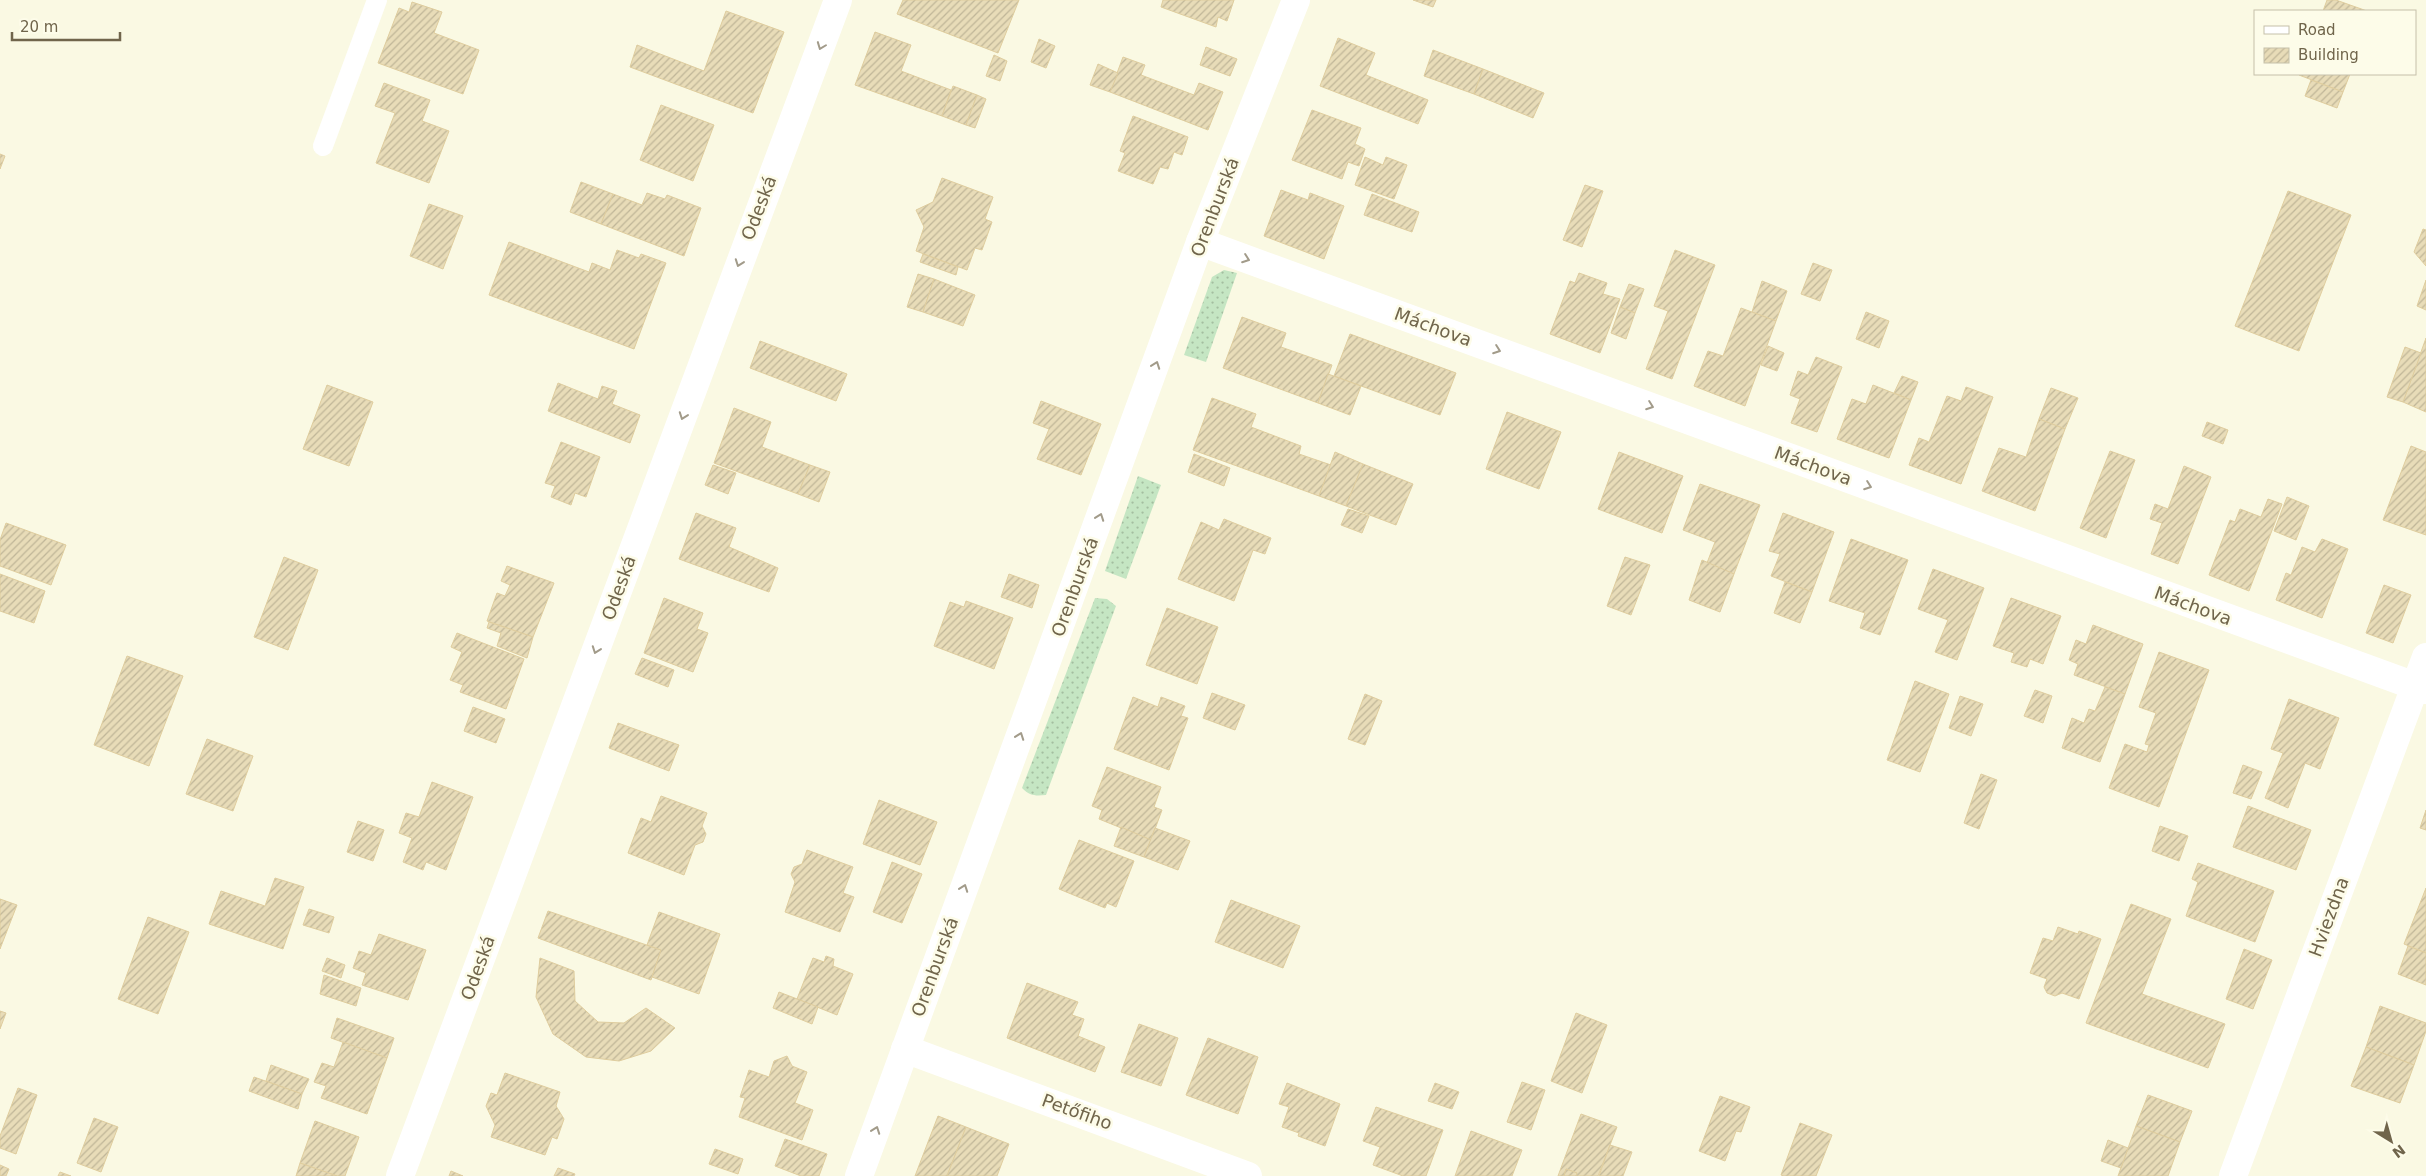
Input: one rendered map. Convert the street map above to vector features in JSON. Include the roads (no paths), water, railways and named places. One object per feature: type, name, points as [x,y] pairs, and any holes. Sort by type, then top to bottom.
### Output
[{"type":"street","name":"Odeská","points":[[400,1176],[838,0]]},
{"type":"street","name":"Orenburská","points":[[859,1176],[1200,242],[1296,0]]},
{"type":"street","name":"Máchova","points":[[1200,242],[2420,688]]},
{"type":"street","name":"Hviezdna","points":[[2233,1176],[2420,688],[2426,657]]},
{"type":"street","name":"Petőfiho","points":[[906,1049],[1248,1176]]},
{"type":"lane","points":[[323,146],[377,0]]}]
